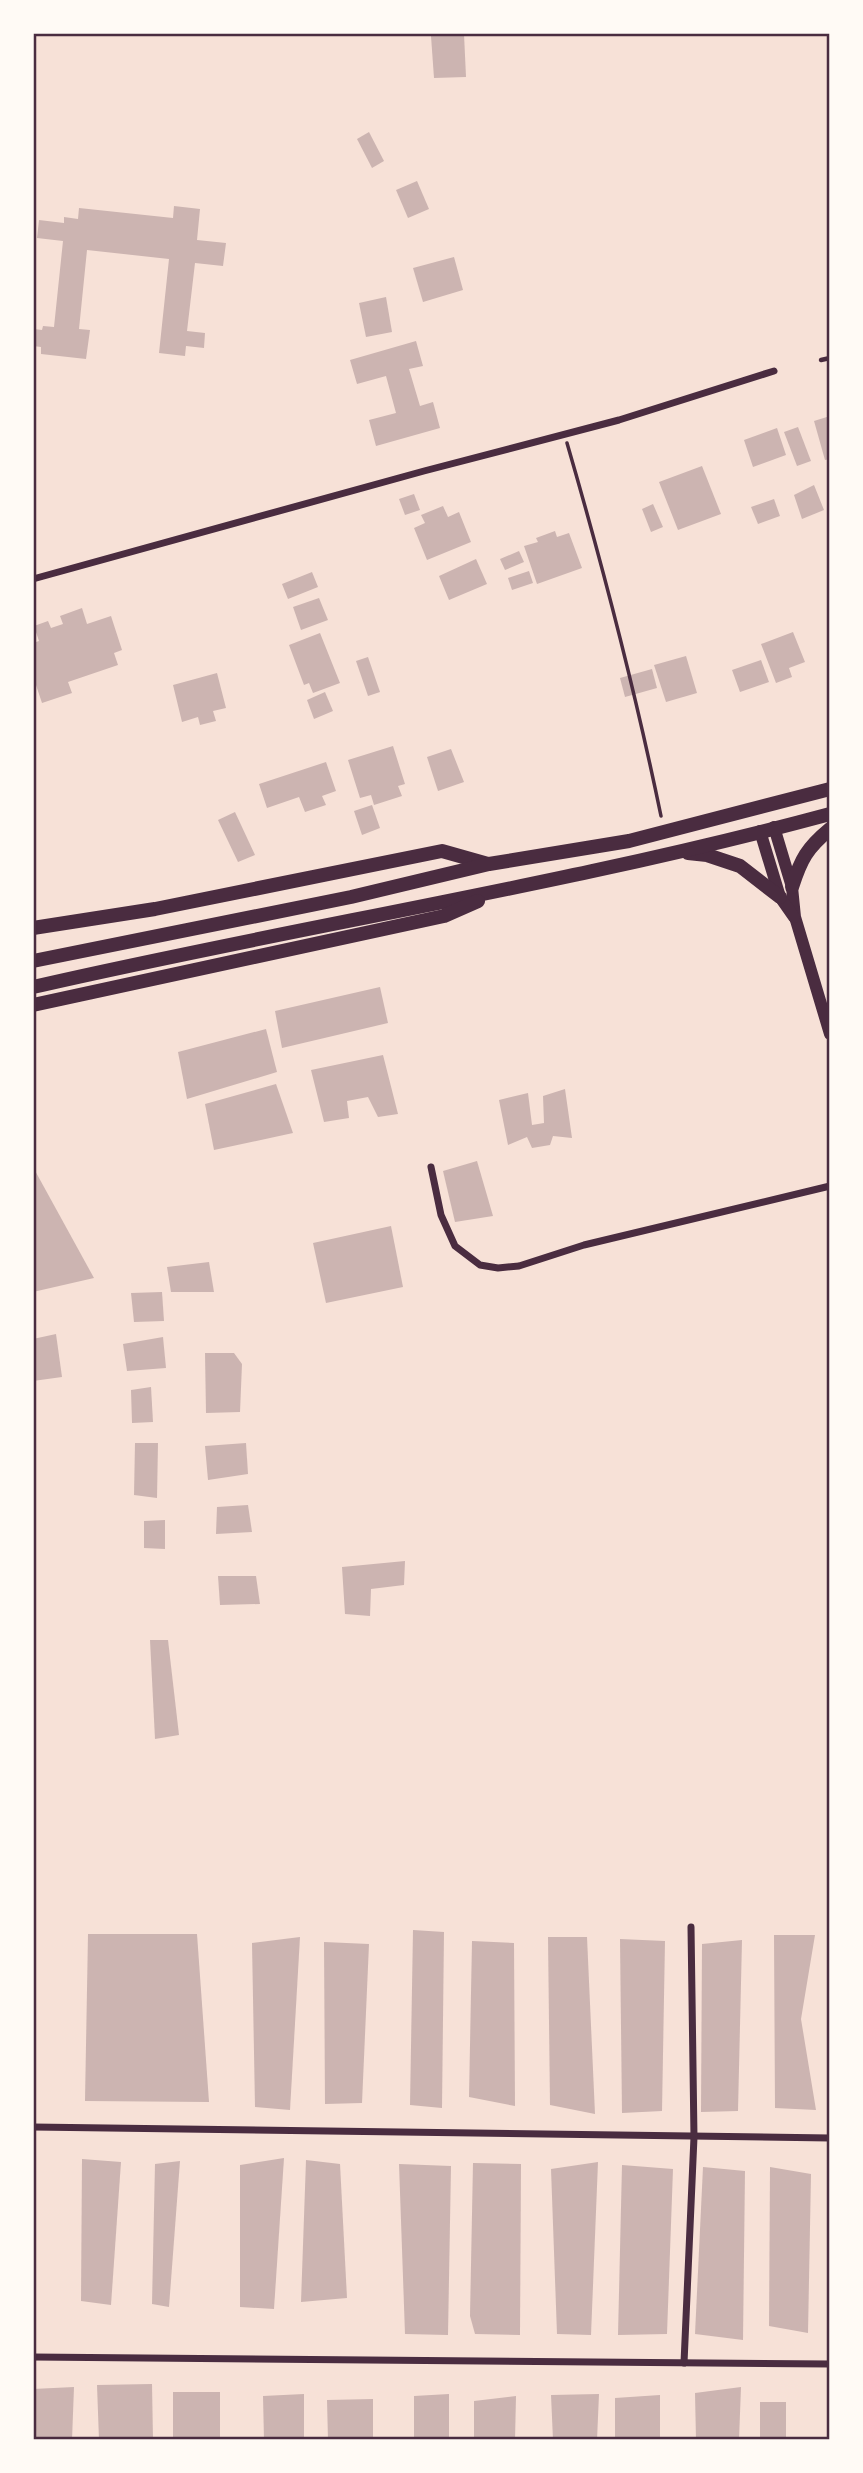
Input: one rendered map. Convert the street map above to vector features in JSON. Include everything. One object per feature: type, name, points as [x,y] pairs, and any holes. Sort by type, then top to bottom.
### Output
[{"type":"main road","points":[[33,961],[351,897],[489,864],[629,841],[830,789]]},
{"type":"main road","points":[[33,986],[498,892],[830,814]]},
{"type":"main road","points":[[767,829],[792,887],[795,917],[830,1034]]},
{"type":"main road","points":[[767,829],[780,897]]},
{"type":"main road","points":[[792,887],[801,859],[814,842],[830,829]]},
{"type":"main road","points":[[33,928],[155,909],[442,851],[489,864]]},
{"type":"main road","points":[[677,852],[707,855],[740,866],[780,897],[795,917]]},
{"type":"main road","points":[[33,1005],[444,916],[498,892]]},
{"type":"street","points":[[33,579],[620,420],[774,371]]},
{"type":"street","points":[[431,1167],[441,1215],[455,1246],[480,1265],[498,1268],[519,1266],[584,1245],[830,1186]]},
{"type":"street","points":[[684,2363],[694,2137],[691,1927]]},
{"type":"street","points":[[33,2127],[830,2138]]},
{"type":"street","points":[[33,2357],[830,2364]]},
{"type":"lane","points":[[821,360],[830,358]]},
{"type":"path","points":[[565,435],[644,733],[664,832]]},
{"type":"building","points":[[464,34],[466,77],[434,78],[431,36]]},
{"type":"building","points":[[369,132],[384,161],[372,168],[357,139]]},
{"type":"building","points":[[417,181],[429,209],[408,218],[396,190]]},
{"type":"building","points":[[174,206],[200,209],[197,240],[226,243],[223,266],[195,263],[187,331],[205,333],[204,348],[186,346],[185,356],[159,353],[169,259],[87,250],[79,329],[90,330],[86,359],[41,354],[41,347],[33,346],[34,329],[54,327],[63,241],[37,238],[39,220],[64,223],[64,217],[78,219],[79,208],[173,218]]},
{"type":"building","points":[[454,257],[463,290],[423,302],[413,268]]},
{"type":"building","points":[[386,297],[392,332],[366,337],[359,303]]},
{"type":"building","points":[[416,341],[423,366],[409,369],[420,406],[433,402],[440,428],[376,446],[369,420],[396,413],[386,376],[357,384],[350,360]]},
{"type":"building","points":[[830,416],[830,459],[825,460],[814,421]]},
{"type":"building","points":[[798,427],[811,461],[797,466],[784,432]]},
{"type":"building","points":[[777,428],[786,455],[753,467],[744,440]]},
{"type":"building","points":[[702,466],[721,514],[678,530],[659,482]]},
{"type":"building","points":[[814,485],[824,510],[802,519],[794,495]]},
{"type":"building","points":[[414,494],[420,510],[405,515],[399,499]]},
{"type":"building","points":[[774,499],[780,516],[758,524],[751,507]]},
{"type":"building","points":[[653,504],[663,527],[651,532],[642,509]]},
{"type":"building","points":[[443,506],[448,517],[459,512],[471,542],[427,560],[414,528],[425,523],[421,515]]},
{"type":"building","points":[[555,531],[557,537],[569,533],[582,568],[537,584],[524,546],[538,542],[536,538]]},
{"type":"building","points":[[519,551],[524,562],[505,570],[500,559]]},
{"type":"building","points":[[476,559],[487,584],[449,600],[439,576]]},
{"type":"building","points":[[529,571],[533,583],[512,590],[508,578]]},
{"type":"building","points":[[312,572],[318,587],[288,599],[282,584]]},
{"type":"building","points":[[319,598],[328,620],[301,630],[293,607]]},
{"type":"building","points":[[82,608],[87,624],[111,616],[122,650],[114,653],[118,665],[68,682],[72,693],[42,703],[36,685],[33,686],[33,643],[39,641],[34,626],[48,621],[51,628],[63,624],[60,616]]},
{"type":"building","points":[[793,632],[805,662],[789,668],[792,677],[776,683],[761,644]]},
{"type":"building","points":[[320,633],[340,683],[313,693],[309,683],[304,685],[289,645]]},
{"type":"building","points":[[686,656],[697,693],[666,702],[654,665]]},
{"type":"building","points":[[368,657],[380,692],[368,696],[356,661]]},
{"type":"building","points":[[761,660],[769,682],[740,692],[732,670]]},
{"type":"building","points":[[652,669],[657,688],[625,697],[620,678]]},
{"type":"building","points":[[217,673],[226,708],[213,711],[216,721],[200,725],[198,717],[182,722],[173,685]]},
{"type":"building","points":[[325,692],[333,711],[314,719],[307,700]]},
{"type":"building","points":[[393,746],[405,784],[398,786],[402,796],[374,805],[371,795],[360,798],[348,760]]},
{"type":"building","points":[[451,749],[464,782],[438,791],[427,757]]},
{"type":"building","points":[[326,762],[336,791],[322,796],[326,805],[305,812],[299,797],[267,808],[259,784]]},
{"type":"building","points":[[372,805],[380,828],[362,835],[354,811]]},
{"type":"building","points":[[235,812],[255,855],[238,862],[218,820]]},
{"type":"building","points":[[380,987],[388,1023],[282,1048],[275,1011]]},
{"type":"building","points":[[266,1029],[277,1072],[187,1099],[178,1052]]},
{"type":"building","points":[[383,1055],[398,1114],[378,1117],[368,1097],[347,1101],[349,1118],[324,1122],[311,1070]]},
{"type":"building","points":[[276,1084],[293,1133],[214,1150],[205,1104]]},
{"type":"building","points":[[565,1089],[572,1138],[553,1136],[550,1145],[532,1148],[527,1137],[508,1145],[499,1100],[528,1093],[532,1125],[544,1123],[543,1096]]},
{"type":"building","points":[[477,1161],[493,1216],[455,1222],[443,1171]]},
{"type":"building","points":[[33,1167],[94,1278],[33,1292]]},
{"type":"building","points":[[391,1226],[403,1287],[326,1303],[313,1243]]},
{"type":"building","points":[[209,1262],[214,1292],[171,1292],[167,1267]]},
{"type":"building","points":[[162,1292],[164,1321],[134,1322],[131,1293]]},
{"type":"building","points":[[56,1334],[62,1377],[33,1381],[33,1339]]},
{"type":"building","points":[[163,1337],[166,1368],[127,1371],[123,1344]]},
{"type":"building","points":[[205,1353],[234,1353],[242,1364],[240,1412],[206,1413]]},
{"type":"building","points":[[151,1387],[153,1422],[132,1423],[131,1390]]},
{"type":"building","points":[[135,1443],[158,1443],[157,1498],[134,1495]]},
{"type":"building","points":[[246,1443],[248,1474],[208,1480],[205,1446]]},
{"type":"building","points":[[248,1505],[252,1532],[216,1534],[217,1507]]},
{"type":"building","points":[[165,1520],[165,1549],[144,1548],[144,1521]]},
{"type":"building","points":[[405,1561],[404,1585],[371,1589],[370,1616],[345,1614],[342,1567]]},
{"type":"building","points":[[218,1576],[256,1576],[260,1604],[220,1605]]},
{"type":"building","points":[[150,1640],[168,1640],[179,1735],[155,1739]]},
{"type":"building","points":[[413,1930],[444,1932],[442,2108],[410,2105]]},
{"type":"building","points":[[88,1934],[197,1934],[209,2102],[85,2101]]},
{"type":"building","points":[[774,1935],[815,1935],[801,2019],[816,2110],[775,2108]]},
{"type":"building","points":[[300,1937],[290,2110],[255,2107],[252,1943]]},
{"type":"building","points":[[548,1937],[587,1937],[595,2114],[550,2105]]},
{"type":"building","points":[[620,1939],[665,1941],[662,2111],[622,2113]]},
{"type":"building","points":[[742,1940],[738,2111],[701,2112],[702,1944]]},
{"type":"building","points":[[472,1941],[514,1943],[515,2106],[469,2097]]},
{"type":"building","points":[[324,1942],[369,1944],[362,2103],[325,2104]]},
{"type":"building","points":[[284,2158],[274,2309],[240,2307],[240,2165]]},
{"type":"building","points":[[82,2159],[121,2162],[111,2305],[81,2301]]},
{"type":"building","points":[[306,2160],[340,2164],[347,2298],[301,2302]]},
{"type":"building","points":[[180,2161],[169,2307],[152,2304],[155,2164]]},
{"type":"building","points":[[598,2162],[591,2335],[557,2334],[551,2169]]},
{"type":"building","points":[[473,2163],[521,2164],[520,2335],[475,2334],[470,2316]]},
{"type":"building","points":[[399,2164],[451,2166],[448,2335],[405,2334]]},
{"type":"building","points":[[622,2165],[673,2169],[667,2334],[618,2335]]},
{"type":"building","points":[[703,2167],[745,2171],[743,2340],[695,2334]]},
{"type":"building","points":[[770,2167],[811,2174],[808,2333],[769,2326]]},
{"type":"building","points":[[152,2384],[153,2440],[99,2440],[97,2385]]},
{"type":"building","points":[[74,2387],[72,2440],[33,2440],[33,2389]]},
{"type":"building","points":[[741,2387],[739,2440],[696,2440],[695,2393]]},
{"type":"building","points":[[173,2392],[220,2392],[220,2440],[173,2440]]},
{"type":"building","points":[[304,2394],[304,2440],[264,2440],[263,2396]]},
{"type":"building","points":[[449,2394],[449,2440],[414,2440],[414,2396]]},
{"type":"building","points":[[599,2394],[597,2440],[553,2440],[551,2395]]},
{"type":"building","points":[[660,2395],[660,2440],[615,2440],[615,2398]]},
{"type":"building","points":[[516,2396],[515,2440],[474,2440],[474,2401]]},
{"type":"building","points":[[373,2399],[373,2440],[328,2440],[327,2400]]},
{"type":"building","points":[[760,2402],[786,2402],[786,2440],[760,2440]]}]
